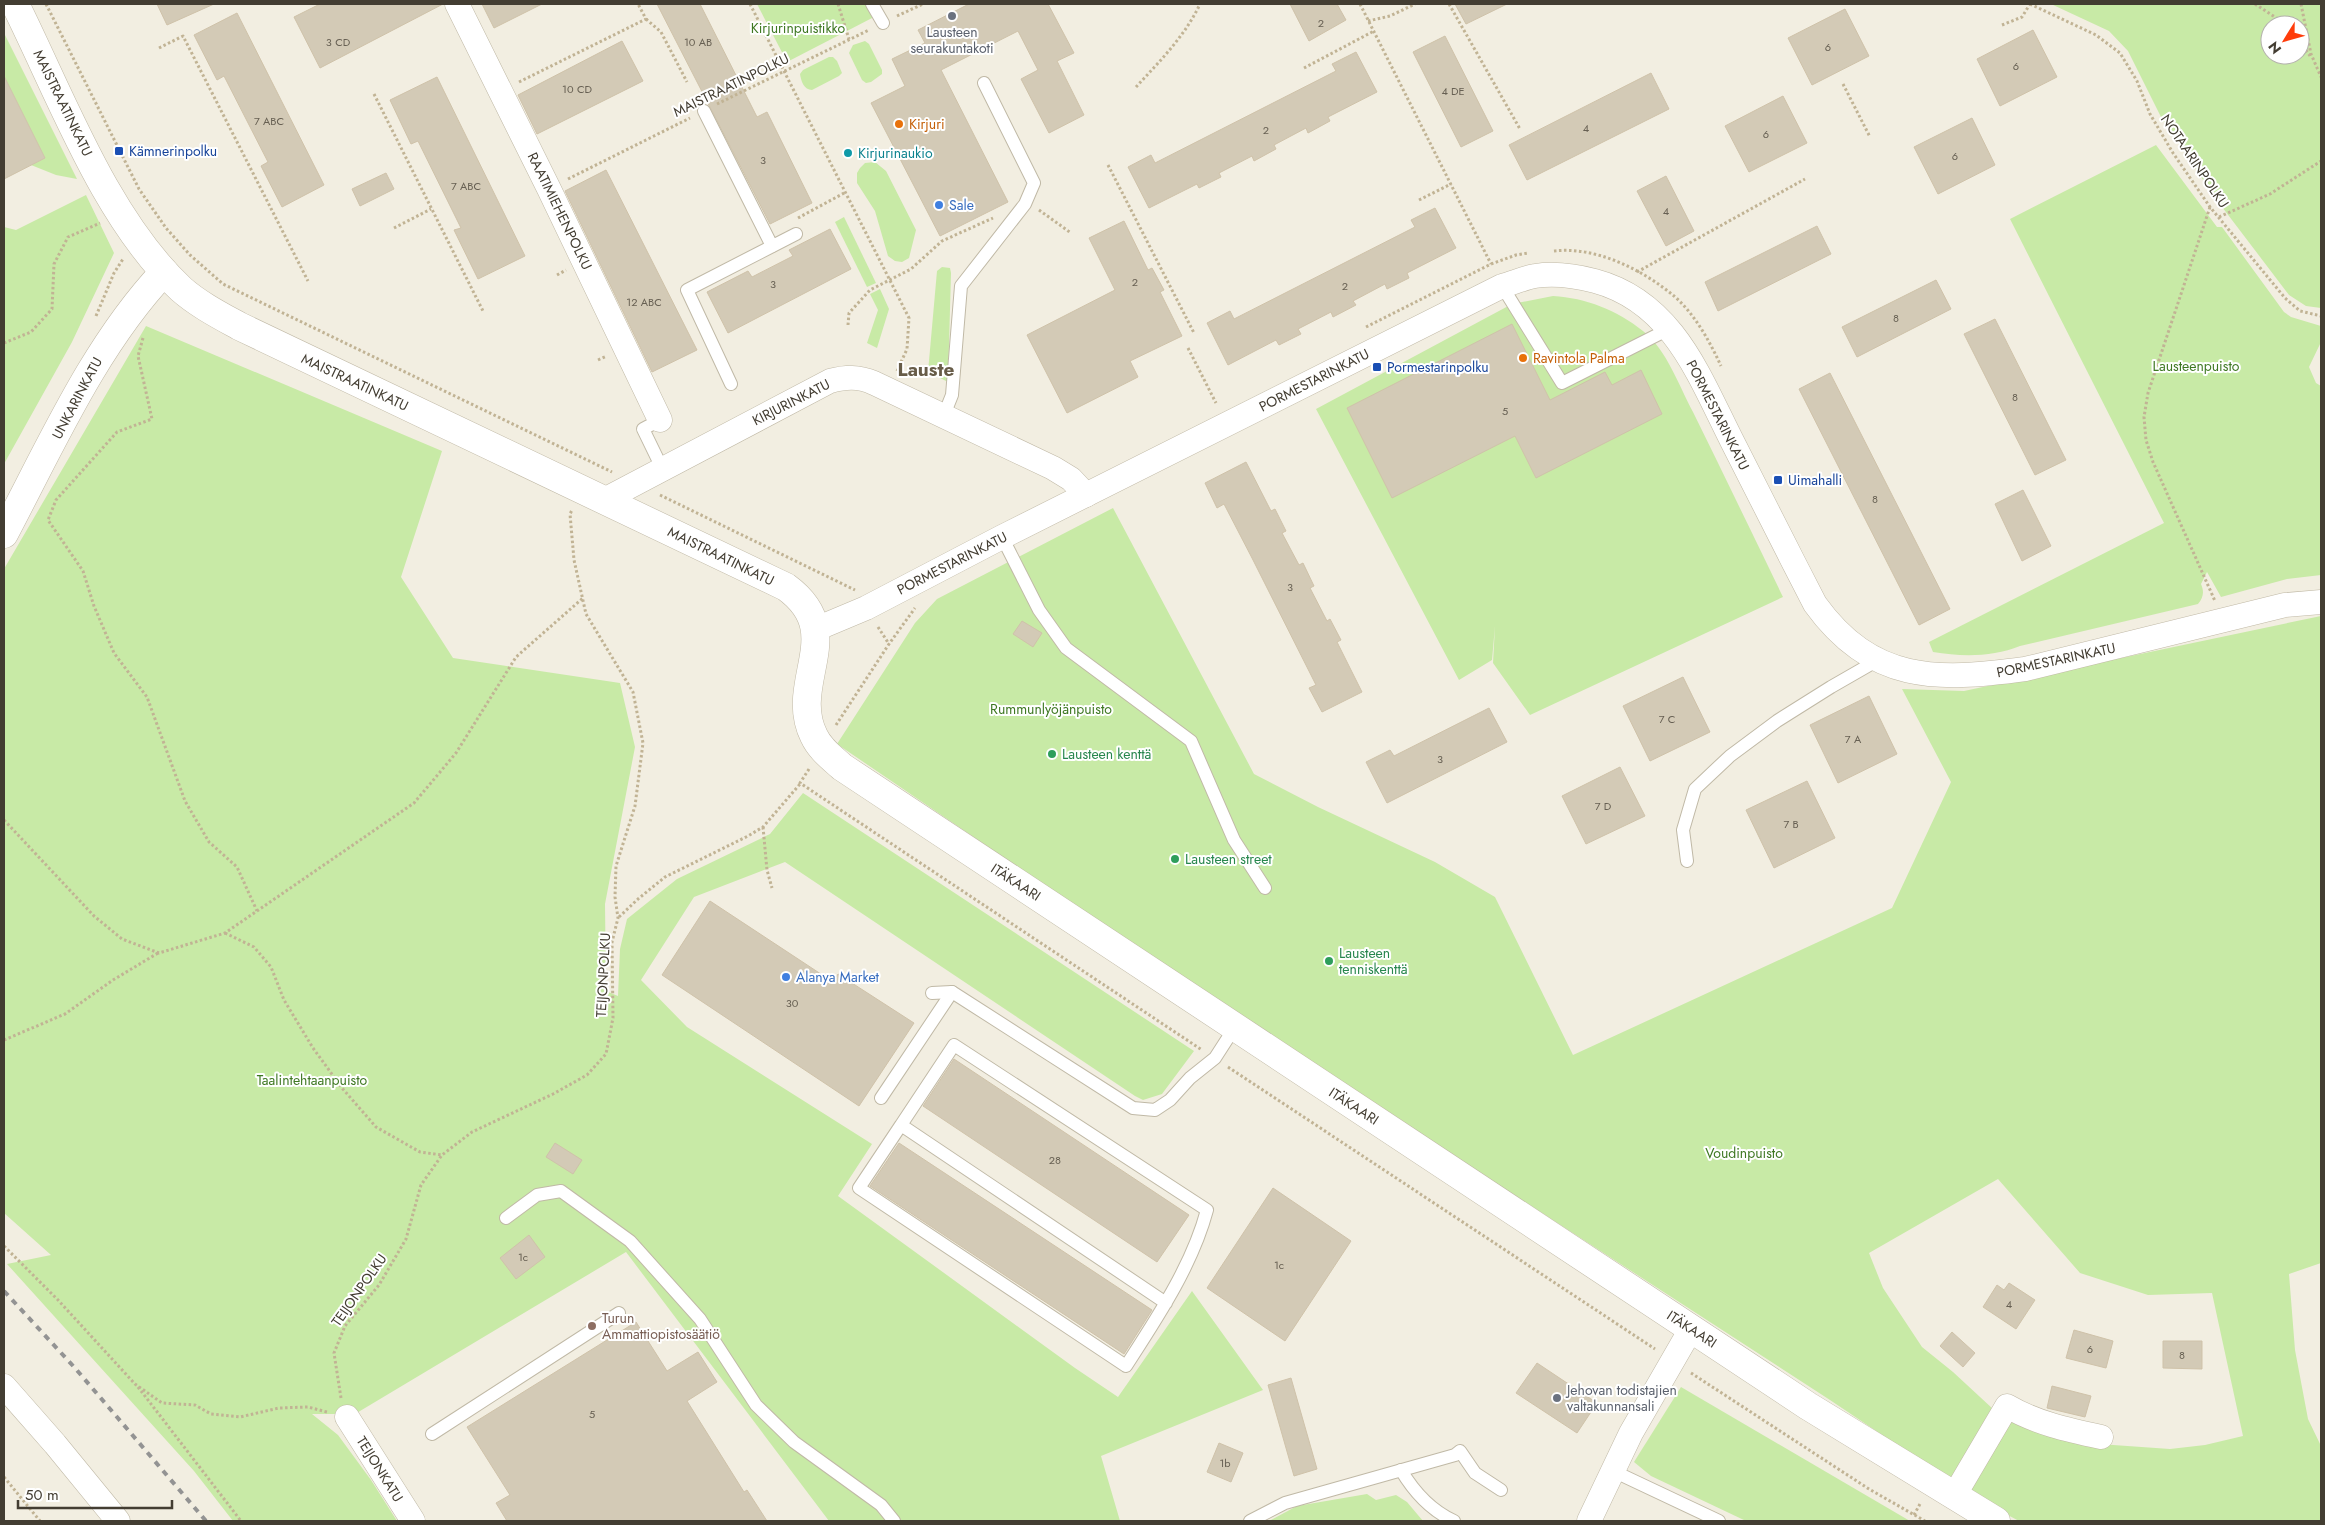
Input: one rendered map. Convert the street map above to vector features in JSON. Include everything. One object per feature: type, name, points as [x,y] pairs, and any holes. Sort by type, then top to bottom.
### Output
[{"type":"street","name":"MAISTRAATINKATU","points":[[15,4],[110,196],[142,245],[164,272],[183,290],[203,305],[239,326],[786,587],[802,603],[816,630]]},
{"type":"street","name":"RAATIMIEHENPOLKU","points":[[457,4],[550,189],[660,420]]},
{"type":"street","name":"UNKARINKATU","points":[[4,534],[101,353],[138,299],[164,272]]},
{"type":"street","name":"PORMESTARINKATU","points":[[816,630],[866,608],[1002,537],[1502,286],[1535,276],[1558,275],[1595,281],[1622,291],[1655,312],[1697,370],[1815,604],[1826,619],[1847,640],[1878,660],[1924,674],[1956,677],[1985,675],[2025,669],[2286,605],[2321,602]]},
{"type":"street","name":"KIRJURINKATU","points":[[594,495],[634,482],[830,381],[848,377],[864,378],[1053,468],[1071,479],[1086,495]]},
{"type":"street","name":"ITÄKAARI","points":[[816,630],[816,649],[806,703],[813,735],[821,748],[850,772],[1808,1406],[1996,1521]]},
{"type":"street","points":[[1589,1521],[1631,1433],[1691,1328]]},
{"type":"street","points":[[4,1386],[55,1444],[118,1521]]},
{"type":"street","points":[[1954,1496],[2006,1406],[2056,1427],[2101,1437]]},
{"type":"street","name":"TEIJONKATU","points":[[347,1418],[413,1521]]},
{"type":"lane","points":[[872,4],[883,24]]},
{"type":"lane","points":[[944,415],[952,395],[961,286],[1025,204],[1034,184],[984,83]]},
{"type":"lane","points":[[704,111],[772,246]]},
{"type":"lane","points":[[731,384],[687,290],[796,234]]},
{"type":"lane","points":[[1502,286],[1562,383],[1669,329]]},
{"type":"lane","points":[[660,420],[643,429],[662,468]]},
{"type":"lane","points":[[1002,537],[1039,610],[1066,648],[1191,741],[1234,840],[1265,888]]},
{"type":"lane","points":[[1687,860],[1682,830],[1695,789],[1730,756],[1777,721],[1878,660]]},
{"type":"lane","points":[[932,993],[952,992],[1133,1108],[1155,1110],[1170,1100],[1190,1078],[1215,1058],[1235,1027]]},
{"type":"lane","points":[[881,1098],[952,992]]},
{"type":"lane","points":[[954,1045],[1207,1210],[1203,1227],[1166,1303],[1126,1366],[859,1188],[901,1125],[954,1045]]},
{"type":"lane","points":[[901,1125],[1166,1303]]},
{"type":"lane","points":[[506,1218],[536,1195],[560,1191],[630,1241],[700,1319],[756,1405],[794,1442],[881,1505],[894,1521]]},
{"type":"lane","points":[[432,1434],[620,1313]]},
{"type":"lane","points":[[1250,1521],[1285,1503],[1456,1455],[1460,1452],[1475,1473],[1501,1490]]},
{"type":"lane","points":[[1401,1470],[1413,1489],[1426,1503],[1454,1521]]},
{"type":"lane","points":[[1614,1471],[1719,1521]]},
{"type":"path","points":[[46,4],[139,189],[166,228],[190,255],[223,284],[854,589]]},
{"type":"path","points":[[638,4],[646,19],[661,32],[687,82]]},
{"type":"path","points":[[750,4],[909,318],[907,349],[901,358],[890,390]]},
{"type":"path","points":[[838,4],[849,39]]},
{"type":"path","name":"MAISTRAATINPOLKU","points":[[550,189],[849,39],[923,4]]},
{"type":"path","points":[[1136,87],[1189,26],[1200,4]]},
{"type":"path","points":[[1360,4],[1491,264]]},
{"type":"path","points":[[1368,21],[1390,16],[1415,4]]},
{"type":"path","points":[[1449,4],[1520,129]]},
{"type":"path","points":[[2002,25],[2022,17],[2030,4]]},
{"type":"path","name":"NOTAARINPOLKU","points":[[2030,4],[2096,35],[2120,52],[2137,81],[2150,114],[2168,145],[2210,207],[2285,298],[2300,311],[2321,316]]},
{"type":"path","points":[[2255,4],[2272,15]]},
{"type":"path","points":[[2301,4],[2311,54],[2321,77]]},
{"type":"path","points":[[501,91],[646,19]]},
{"type":"path","points":[[1304,68],[1374,31]]},
{"type":"path","points":[[159,48],[183,36],[308,281]]},
{"type":"path","points":[[2310,57],[2315,64]]},
{"type":"path","points":[[1843,84],[1870,137]]},
{"type":"path","points":[[374,94],[483,311]]},
{"type":"path","points":[[2219,218],[2270,194],[2321,161]]},
{"type":"path","points":[[1108,165],[1194,333]]},
{"type":"path","points":[[1637,272],[1805,178]]},
{"type":"path","points":[[1419,200],[1451,184]]},
{"type":"path","points":[[796,234],[790,223],[846,192]]},
{"type":"path","points":[[848,325],[849,313],[864,295],[911,269],[942,241],[1025,204],[1032,205],[1071,233]]},
{"type":"path","points":[[2208,604],[2216,602],[2153,462],[2146,440],[2144,417],[2155,367],[2210,207]]},
{"type":"path","points":[[394,228],[431,209]]},
{"type":"path","points":[[4,343],[30,332],[52,309],[54,264],[68,237],[105,221]]},
{"type":"path","points":[[1551,252],[1566,250],[1615,260],[1675,297],[1704,334],[1722,368]]},
{"type":"path","points":[[1363,329],[1491,264],[1516,255],[1532,253]]},
{"type":"path","points":[[144,334],[138,356],[152,418],[117,432],[56,500],[48,520],[83,571],[94,606],[114,653],[147,697],[185,801],[209,842],[237,867],[258,911]]},
{"type":"path","points":[[1188,348],[1216,403]]},
{"type":"path","points":[[1211,406],[1225,399]]},
{"type":"path","name":"TEIJONPOLKU","points":[[347,1418],[338,1390],[334,1353],[345,1326],[379,1285],[406,1239],[421,1185],[442,1155],[472,1132],[553,1094],[587,1075],[606,1054],[613,1018],[612,942],[618,918],[615,897],[616,866],[635,806],[643,743],[633,692],[586,614],[574,560],[570,514],[594,495],[602,467]]},
{"type":"path","points":[[4,1040],[65,1014],[113,980],[159,953],[225,933],[414,803],[456,753],[516,657],[583,598]]},
{"type":"path","points":[[831,733],[889,644],[921,601]]},
{"type":"path","points":[[618,918],[665,877],[748,836],[763,826],[800,784],[813,762]]},
{"type":"path","points":[[800,784],[1671,1360],[1869,1489],[1925,1521]]},
{"type":"path","points":[[4,820],[94,916],[122,939],[159,953]]},
{"type":"path","points":[[763,826],[767,870],[772,888]]},
{"type":"path","points":[[225,933],[254,947],[271,967],[284,1000],[314,1048],[342,1088],[376,1127],[420,1152],[442,1155]]},
{"type":"path","points":[[4,1246],[58,1300],[135,1384],[241,1521]]},
{"type":"path","points":[[135,1384],[162,1403],[195,1405],[211,1414],[240,1417],[279,1408],[308,1408],[347,1418]]},
{"type":"path","points":[[4,1477],[40,1521]]},
{"type":"green space","name":"Kirjurinpuistikko","points":[[757,4],[867,4],[874,17],[787,62]]},
{"type":"green space","points":[[2051,4],[2321,4],[2321,308],[2306,306],[2289,295],[2216,199],[2162,119],[2128,51],[2109,31]]},
{"type":"green space","points":[[4,33],[77,179],[56,175],[31,165],[45,158],[4,76]]},
{"type":"green space","points":[[865,41],[869,44],[882,70],[882,74],[871,82],[866,83],[862,80],[849,53],[853,45]]},
{"type":"green space","points":[[829,57],[833,57],[837,61],[842,73],[809,90],[802,82],[800,74],[803,70]]},
{"type":"green space","name":"Lausteenpuisto","points":[[2156,145],[2217,227],[2222,227],[2284,312],[2291,317],[2321,326],[2321,342],[2309,367],[2316,383],[2321,386],[2321,575],[2287,579],[2221,597],[2207,572],[2201,584],[2203,594],[2198,604],[1988,654],[1955,655],[1933,652],[1929,642],[2164,523],[2010,219]]},
{"type":"green space","points":[[875,162],[886,171],[916,230],[909,258],[902,262],[895,261],[888,256],[875,211],[857,183],[857,173],[860,168],[865,163]]},
{"type":"green space","points":[[86,195],[114,253],[72,342],[4,464],[4,227],[16,230]]},
{"type":"green space","points":[[844,217],[876,283],[867,287],[835,222]]},
{"type":"green space","points":[[942,267],[950,268],[951,273],[948,382],[928,372],[937,271]]},
{"type":"green space","points":[[880,289],[889,309],[877,348],[867,343],[878,310],[870,294]]},
{"type":"green space","points":[[1553,296],[1589,302],[1612,311],[1643,331],[1659,348],[1677,380],[1783,597],[1530,715],[1493,663],[1495,626],[1492,660],[1459,680],[1316,409],[1512,304]]},
{"type":"green space","name":"Taalintehtaanpuisto","points":[[146,326],[442,451],[401,577],[453,658],[620,683],[635,747],[605,904],[606,991],[618,996],[620,949],[627,919],[677,879],[770,834],[803,793],[1194,1051],[1162,1094],[1143,1100],[785,862],[694,897],[641,980],[687,1027],[872,1144],[838,1196],[1075,1368],[1118,1397],[1192,1291],[1263,1390],[1101,1456],[1120,1521],[829,1521],[626,1252],[355,1414],[312,1414],[338,1435],[371,1480],[397,1521],[233,1521],[194,1471],[7,1264],[51,1255],[4,1213],[4,569]]},
{"type":"green space","points":[[1113,508],[1254,774],[1318,807],[1435,862],[1495,897],[1573,1055],[1892,908],[1951,782],[1902,689],[1964,691],[2321,616],[2321,1263],[2289,1274],[2295,1350],[2308,1419],[2321,1446],[2321,1521],[2019,1521],[1976,1498],[1830,1400],[1203,993],[837,744],[915,623],[937,599]],"holes":[[[1998,1179],[2080,1273],[2148,1295],[2212,1293],[2243,1436],[2205,1445],[2170,1449],[2099,1444],[2015,1419],[1993,1409],[1953,1372],[1922,1347],[1883,1288],[1869,1253]]]},
{"type":"green space","points":[[1681,1387],[1910,1521],[1746,1521],[1651,1476],[1634,1462]]},
{"type":"green space","points":[[1367,1494],[1376,1500],[1396,1495],[1407,1502],[1423,1521],[1269,1521],[1297,1506]]},
{"type":"building","points":[[157,4],[214,4],[167,25]]},
{"type":"building","points":[[320,4],[443,4],[320,68],[294,17]]},
{"type":"building","points":[[482,4],[542,4],[494,28]]},
{"type":"building","points":[[657,4],[700,4],[757,117],[767,112],[812,203],[770,224]]},
{"type":"building","points":[[969,4],[1048,4],[1074,53],[1057,61],[1084,115],[1049,133],[1021,79],[1038,70],[1018,31],[941,70],[1008,202],[940,236],[871,103],[905,86],[892,59],[925,43],[918,30]]},
{"type":"building","points":[[1290,4],[1337,4],[1346,20],[1309,41]]},
{"type":"building","points":[[1455,4],[1507,4],[1466,24]]},
{"type":"building","points":[[1845,9],[1869,56],[1812,85],[1788,38]]},
{"type":"building","points":[[237,13],[324,185],[282,207],[261,166],[268,162],[224,76],[217,80],[194,35]]},
{"type":"building","points":[[2033,30],[2057,77],[2000,106],[1977,59]]},
{"type":"building","points":[[1445,36],[1493,131],[1461,147],[1413,52]]},
{"type":"building","points":[[622,41],[643,81],[537,134],[518,95]]},
{"type":"building","points":[[1356,52],[1377,92],[1328,117],[1330,121],[1308,133],[1306,128],[1274,145],[1276,149],[1254,161],[1252,156],[1219,173],[1221,177],[1199,188],[1197,184],[1149,208],[1128,167],[1151,155],[1155,163],[1336,71],[1332,64]]},
{"type":"building","points":[[1651,73],[1669,109],[1527,180],[1509,145]]},
{"type":"building","points":[[4,76],[45,158],[4,179]]},
{"type":"building","points":[[437,77],[525,256],[478,279],[454,230],[461,228],[418,141],[411,144],[390,100]]},
{"type":"building","points":[[1783,96],[1807,143],[1749,172],[1725,126]]},
{"type":"building","points":[[1972,118],[1995,165],[1938,194],[1914,147]]},
{"type":"building","points":[[606,170],[697,350],[652,372],[565,191]]},
{"type":"building","points":[[386,173],[394,189],[360,206],[352,189]]},
{"type":"building","points":[[1666,176],[1694,231],[1666,246],[1637,191]]},
{"type":"building","points":[[1435,208],[1456,248],[1407,273],[1409,278],[1387,289],[1385,284],[1353,301],[1356,305],[1333,317],[1331,312],[1298,329],[1301,334],[1279,345],[1276,340],[1228,365],[1207,323],[1230,311],[1234,319],[1415,227],[1411,220]]},
{"type":"building","points":[[1124,221],[1148,270],[1152,268],[1164,290],[1160,292],[1182,336],[1130,361],[1138,377],[1067,413],[1027,335],[1115,290],[1089,238]]},
{"type":"building","points":[[1817,226],[1831,254],[1718,311],[1705,282]]},
{"type":"building","points":[[830,229],[851,269],[728,333],[707,292],[748,271],[752,277],[793,256],[789,250]]},
{"type":"building","points":[[1936,280],[1951,309],[1857,357],[1842,327]]},
{"type":"building","points":[[1995,319],[2066,460],[2035,475],[1964,334]]},
{"type":"building","points":[[1512,324],[1550,400],[1605,372],[1612,385],[1641,370],[1662,414],[1536,478],[1515,436],[1392,498],[1347,408]]},
{"type":"building","points":[[1830,373],[1950,609],[1919,625],[1799,389]]},
{"type":"building","points":[[1246,462],[1271,511],[1275,509],[1286,531],[1282,533],[1299,565],[1303,563],[1314,586],[1310,588],[1327,621],[1330,619],[1341,640],[1337,642],[1362,692],[1322,712],[1309,688],[1316,685],[1252,558],[1224,504],[1217,508],[1205,483]]},
{"type":"building","points":[[2023,490],[2051,546],[2022,561],[1995,504]]},
{"type":"building","points":[[1022,621],[1042,633],[1033,647],[1013,634]]},
{"type":"building","points":[[1683,677],[1710,732],[1650,761],[1623,706]]},
{"type":"building","points":[[1869,696],[1897,754],[1838,783],[1810,725]]},
{"type":"building","points":[[1489,708],[1507,742],[1387,803],[1366,762],[1390,750],[1394,756]]},
{"type":"building","points":[[1620,767],[1645,816],[1586,844],[1562,796]]},
{"type":"building","points":[[1807,781],[1835,838],[1774,868],[1746,810]]},
{"type":"building","points":[[710,901],[833,982],[838,974],[914,1023],[859,1106],[662,975]]},
{"type":"building","points":[[954,1059],[1189,1215],[1157,1262],[923,1106]]},
{"type":"building","points":[[555,1143],[582,1160],[573,1174],[546,1157]]},
{"type":"building","points":[[899,1143],[1152,1310],[1124,1354],[870,1186]]},
{"type":"building","points":[[1273,1188],[1351,1241],[1285,1341],[1207,1288]]},
{"type":"building","points":[[529,1235],[545,1257],[516,1279],[500,1258]]},
{"type":"building","points":[[2009,1283],[2035,1300],[2016,1329],[1983,1307],[1997,1285],[2004,1290]]},
{"type":"building","name":"Turun Ammattiopistosäätiö","points":[[636,1322],[667,1371],[698,1352],[717,1382],[687,1401],[744,1492],[747,1490],[767,1521],[507,1521],[496,1503],[510,1495],[467,1427]]},
{"type":"building","points":[[2074,1330],[2113,1341],[2106,1368],[2066,1358]]},
{"type":"building","points":[[1952,1332],[1975,1353],[1963,1367],[1940,1346]]},
{"type":"building","points":[[2163,1341],[2202,1341],[2202,1369],[2163,1368]]},
{"type":"building","name":"Jehovan todistajien valtakunnansali","points":[[1537,1363],[1597,1403],[1577,1433],[1516,1393]]},
{"type":"building","points":[[1291,1378],[1317,1469],[1294,1476],[1268,1385]]},
{"type":"building","points":[[2052,1386],[2091,1396],[2085,1417],[2047,1408]]},
{"type":"building","points":[[1219,1443],[1243,1453],[1231,1482],[1207,1472]]},
{"type":"railway","points":[[4,1291],[75,1368],[206,1521]]},
{"type":"place","name":"Lausteen seurakuntakoti","points":[[952,16]]},
{"type":"place","name":"Kirjuri","points":[[899,124]]},
{"type":"place","name":"Kämnerinpolku","points":[[119,151]]},
{"type":"place","name":"Kirjurinaukio","points":[[848,153]]},
{"type":"place","name":"Sale","points":[[939,205]]},
{"type":"place","name":"Ravintola Palma","points":[[1523,358]]},
{"type":"place","name":"Pormestarinpolku","points":[[1377,367]]},
{"type":"place","name":"Uimahalli","points":[[1778,480]]},
{"type":"place","name":"Lausteen kenttä","points":[[1052,754]]},
{"type":"place","name":"Lausteen street","points":[[1175,859]]},
{"type":"place","name":"Lausteen tenniskenttä","points":[[1329,961]]},
{"type":"place","name":"Alanya Market","points":[[786,977]]},
{"type":"place","name":"Turun Ammattiopistosäätiö","points":[[592,1326]]},
{"type":"place","name":"Jehovan todistajien valtakunnansali","points":[[1557,1398]]},
{"type":"district","name":"Lauste","points":[[926,369]]},
{"type":"park label","name":"Rummunlyöjänpuisto","points":[[1051,709]]},
{"type":"park label","name":"Voudinpuisto","points":[[1744,1153]]}]
